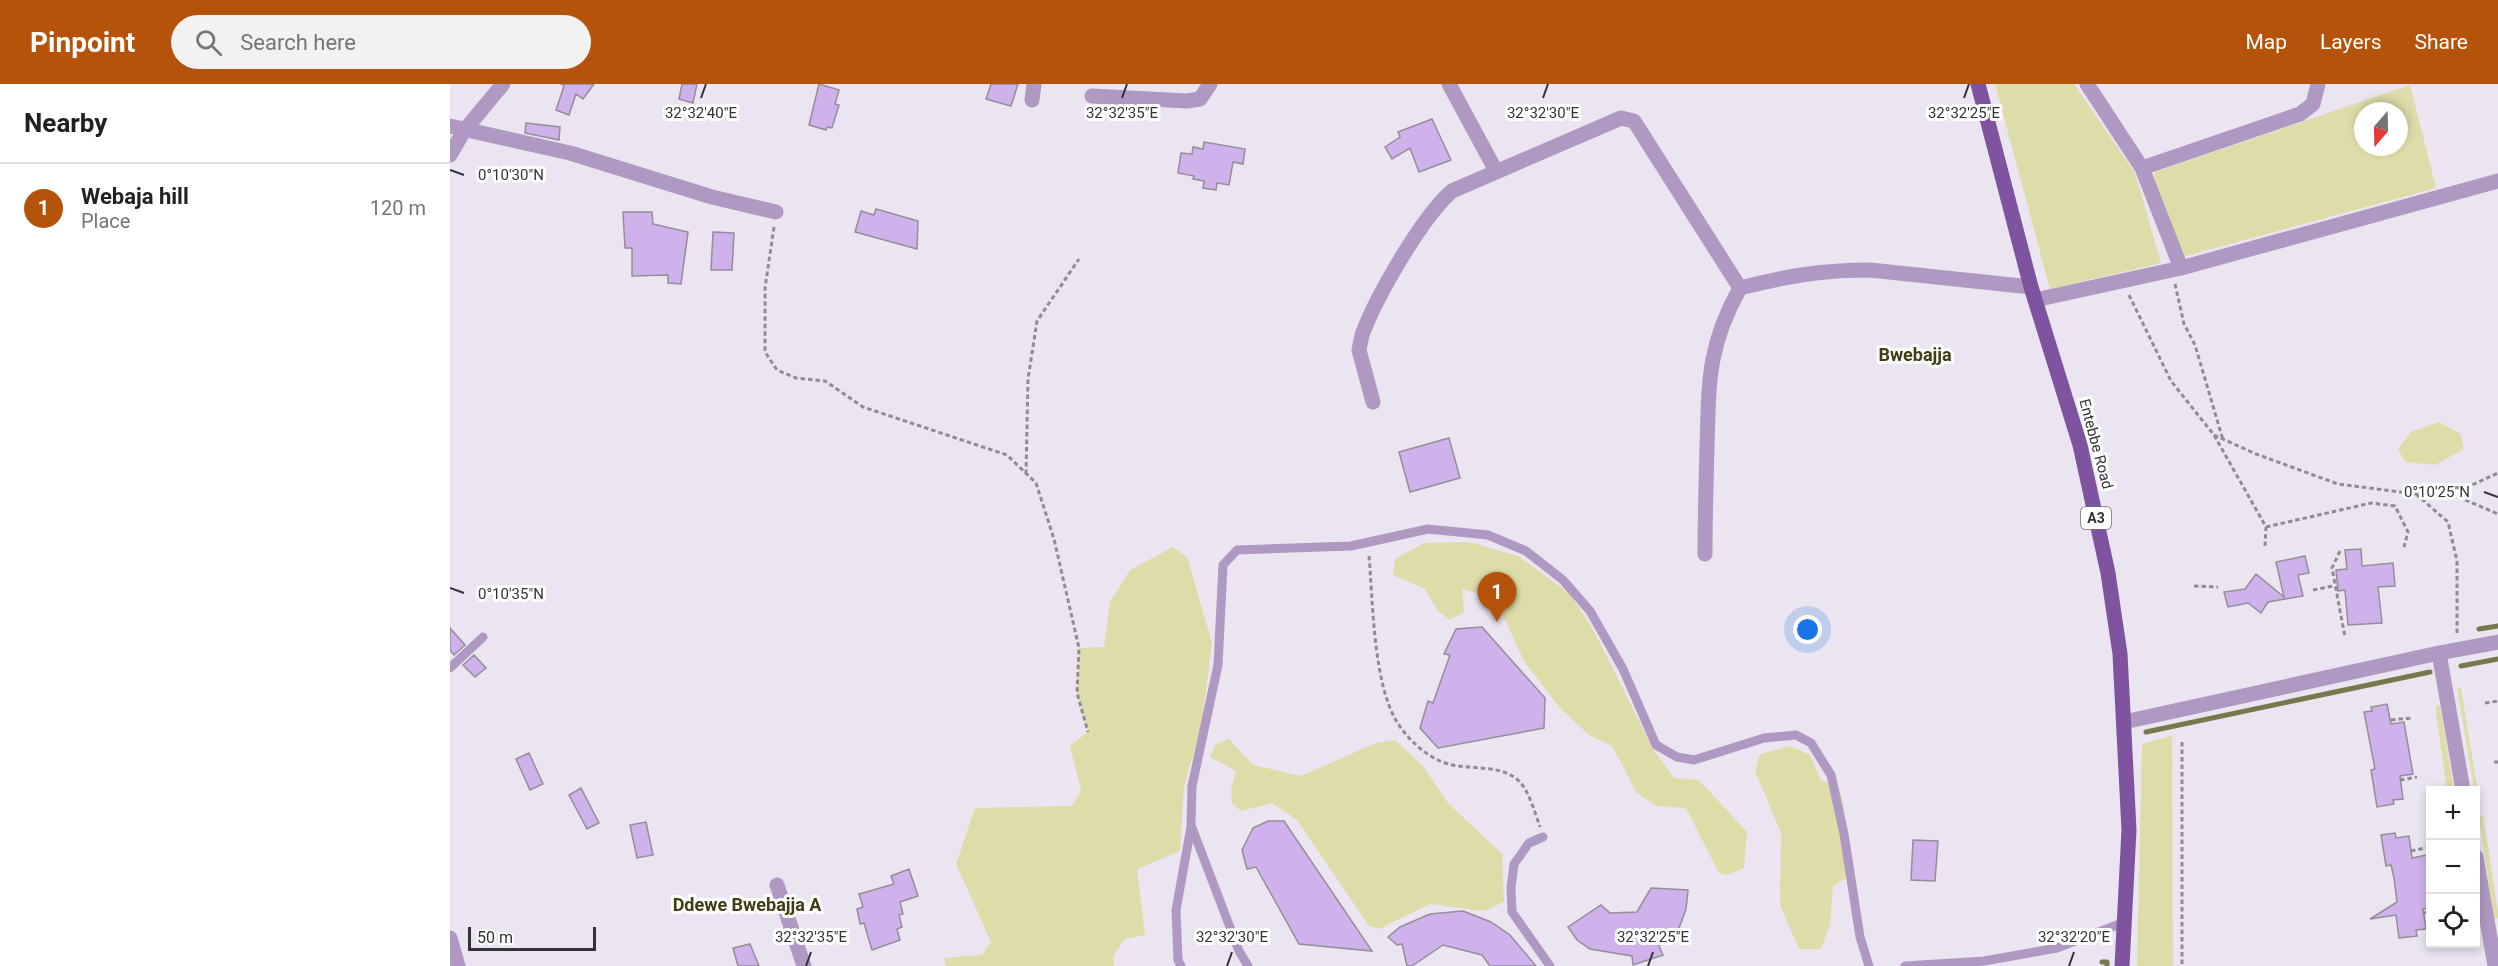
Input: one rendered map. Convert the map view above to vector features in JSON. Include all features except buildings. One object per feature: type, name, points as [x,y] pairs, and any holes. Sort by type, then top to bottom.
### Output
[{"type":"main road","name":"Entebbe Road","points":[[1978,84],[2033,294],[2080,445],[2108,573],[2120,654],[2129,830],[2122,966]]},
{"type":"street","points":[[450,155],[457,128],[503,84]]},
{"type":"street","points":[[1032,100],[1034,84]]},
{"type":"street","points":[[1092,96],[1188,101],[1200,99],[1210,84]]},
{"type":"street","points":[[1449,84],[1496,171]]},
{"type":"street","points":[[2087,84],[2142,168],[2176,269]]},
{"type":"street","points":[[2142,168],[2300,114],[2313,104],[2318,84]]},
{"type":"street","points":[[1373,402],[1359,350],[1366,322],[1419,232],[1440,202],[1452,191],[1608,122],[1628,118],[1634,121],[1740,288]]},
{"type":"street","points":[[457,128],[570,153],[674,187],[776,212]]},
{"type":"street","points":[[1705,554],[1706,399],[1715,345],[1723,320],[1740,288],[1797,273],[1845,270],[1870,270],[2033,294],[2122,282],[2498,181]]},
{"type":"street","points":[[2124,722],[2498,642]]},
{"type":"street","points":[[2439,653],[2462,786]]},
{"type":"street","points":[[2480,884],[2495,966]]},
{"type":"street","points":[[777,885],[804,966]]},
{"type":"street","points":[[450,938],[458,966]]},
{"type":"lane","points":[[1181,966],[1178,960],[1176,910],[1191,825],[1192,786],[1218,665],[1223,565],[1237,550],[1351,546],[1428,529],[1488,535],[1526,551],[1563,580],[1590,611],[1623,669],[1656,745],[1677,757],[1694,760],[1775,737],[1796,735],[1811,743],[1831,775],[1844,834],[1860,937],[1869,966]]},
{"type":"lane","points":[[450,668],[483,637]]},
{"type":"lane","points":[[1191,825],[1239,951],[1248,966]]},
{"type":"lane","points":[[1543,837],[1529,843],[1514,864],[1510,888],[1512,912],[1550,966]]},
{"type":"lane","points":[[1905,966],[1984,961],[2057,948],[2125,922]]},
{"type":"path","points":[[776,212],[765,288],[765,352],[777,369],[796,378],[825,381],[863,407],[1007,455],[1036,483],[1054,539],[1079,648],[1077,693],[1088,732]]},
{"type":"path","points":[[1026,474],[1028,379],[1037,321],[1079,259]]},
{"type":"path","points":[[2176,269],[2184,324],[2196,345],[2223,440]]},
{"type":"path","points":[[2122,282],[2142,316],[2171,381],[2214,435],[2266,526],[2265,546]]},
{"type":"path","points":[[2214,435],[2338,484],[2416,494],[2452,494],[2498,514]]},
{"type":"path","points":[[2452,494],[2498,472]]},
{"type":"path","points":[[2416,494],[2448,522],[2457,561],[2456,650]]},
{"type":"path","points":[[2266,526],[2371,503],[2395,506],[2408,532],[2404,547]]},
{"type":"path","points":[[1367,542],[1373,625],[1384,684],[1397,722],[1429,757],[1455,766],[1505,771],[1520,782],[1543,837]]},
{"type":"path","points":[[2340,551],[2332,568],[2333,586],[2345,637]]},
{"type":"path","points":[[2194,586],[2218,586]]},
{"type":"path","points":[[2313,590],[2333,586]]},
{"type":"path","points":[[2485,703],[2498,700]]},
{"type":"path","points":[[2391,720],[2412,718]]},
{"type":"path","points":[[2182,742],[2182,966]]},
{"type":"path","points":[[2400,780],[2417,777]]},
{"type":"path","points":[[2411,851],[2426,848]]},
{"type":"green space","points":[[1995,84],[2074,84],[2135,173],[2161,263],[2050,289]]},
{"type":"green space","points":[[2410,85],[2436,188],[2178,258],[2153,187],[2155,172],[2354,104],[2354,156],[2408,156],[2408,102],[2360,102]]},
{"type":"green space","points":[[2439,422],[2461,434],[2464,449],[2435,465],[2405,462],[2398,449],[2411,432]]},
{"type":"green space","points":[[1469,542],[1518,556],[1570,594],[1594,631],[1653,749],[1674,778],[1699,780],[1747,832],[1744,868],[1727,875],[1719,873],[1686,808],[1656,806],[1637,793],[1612,746],[1589,735],[1560,708],[1524,661],[1495,598],[1462,589],[1464,612],[1450,620],[1438,611],[1425,589],[1393,575],[1395,559],[1424,543]]},
{"type":"green space","points":[[1173,547],[1187,557],[1212,643],[1201,730],[1184,785],[1180,851],[1137,869],[1145,935],[1125,939],[1113,956],[1114,966],[946,966],[944,958],[982,955],[991,942],[956,864],[975,808],[1072,806],[1081,790],[1070,746],[1088,732],[1077,693],[1079,648],[1104,647],[1110,602],[1130,570]]},
{"type":"green space","points":[[2457,688],[2461,688],[2477,786],[2474,786]]},
{"type":"green space","points":[[2440,705],[2453,786],[2446,786],[2436,706]]},
{"type":"green space","points":[[2172,736],[2173,966],[2137,966],[2142,744]]},
{"type":"green space","points":[[1229,739],[1253,765],[1301,776],[1376,743],[1395,740],[1423,766],[1448,803],[1502,854],[1504,902],[1484,911],[1430,904],[1379,929],[1369,926],[1297,820],[1272,803],[1241,811],[1232,803],[1231,789],[1236,771],[1210,757],[1216,744]]},
{"type":"green space","points":[[1790,746],[1810,755],[1821,780],[1839,787],[1844,808],[1848,877],[1833,886],[1830,924],[1821,949],[1799,949],[1780,905],[1781,833],[1755,771],[1760,754]]},
{"type":"green space","points":[[2483,815],[2498,911],[2498,918],[2494,919],[2480,823],[2480,816]]},
{"type":"waterway","points":[[2479,629],[2498,626]]},
{"type":"waterway","points":[[2461,666],[2498,659]]},
{"type":"waterway","points":[[2146,732],[2430,672]]},
{"type":"waterway","points":[[2102,962],[2107,962],[2107,966]]},
{"type":"place","name":"Webaja hill","points":[[1497,622]]},
{"type":"district","name":"Bwebajja","points":[[1915,354]]},
{"type":"district","name":"Ddewe Bwebajja A","points":[[747,904]]}]
